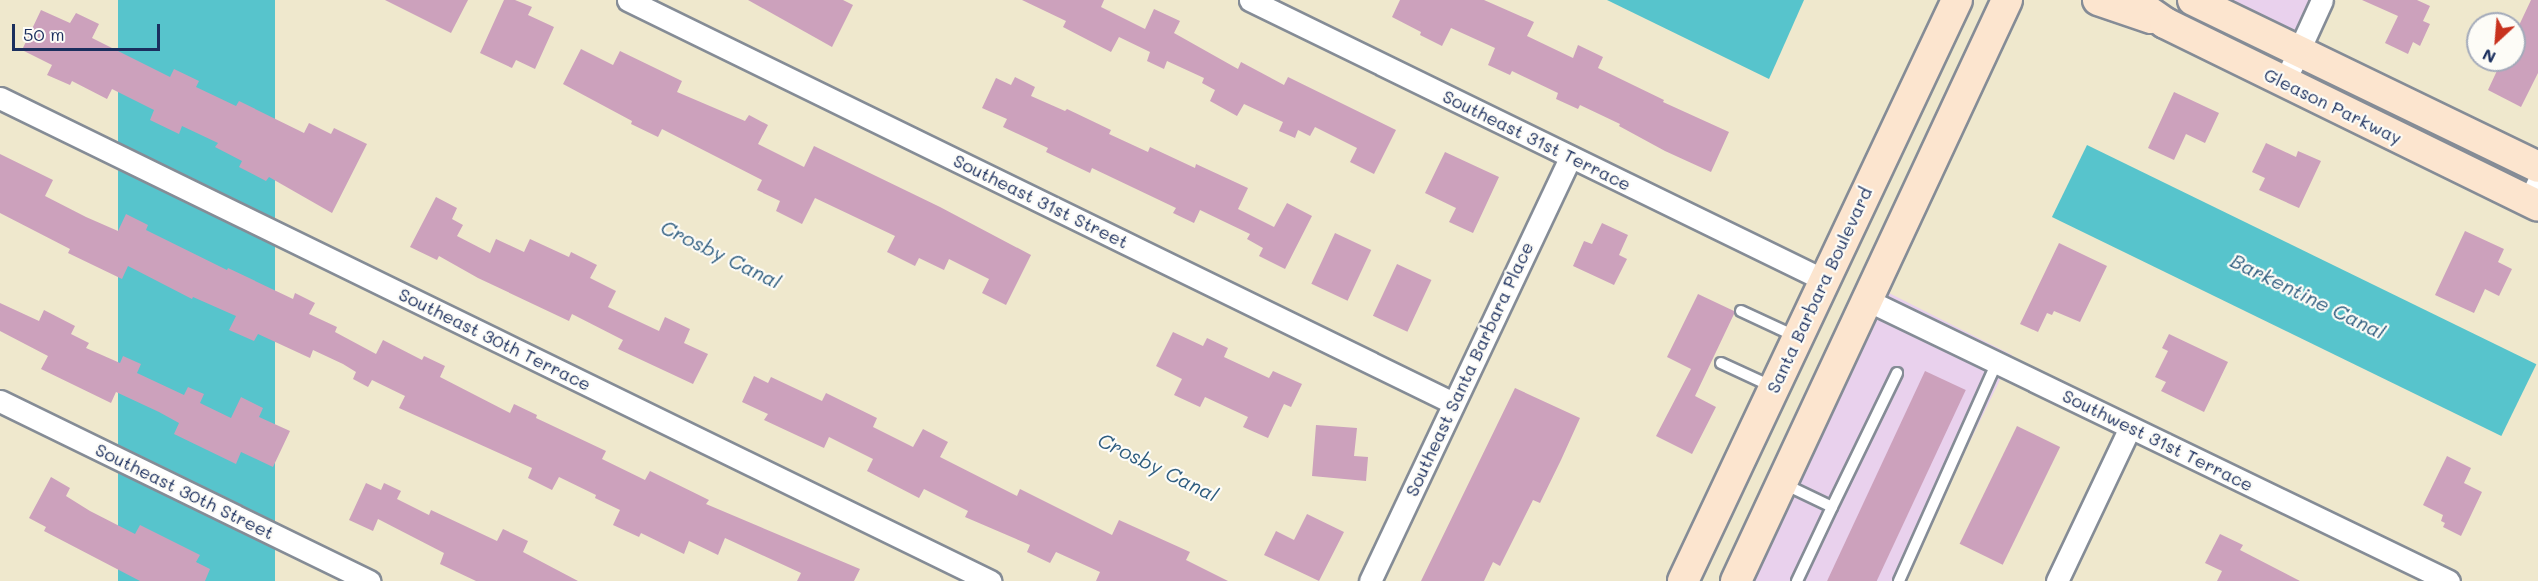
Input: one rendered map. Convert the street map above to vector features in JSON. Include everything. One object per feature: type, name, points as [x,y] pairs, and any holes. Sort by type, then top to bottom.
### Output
[{"type":"main road","name":"Santa Barbara Boulevard","points":[[1683,581],[1957,0]]},
{"type":"main road","points":[[1736,581],[2007,0]]},
{"type":"main road","points":[[1994,30],[2018,0]]},
{"type":"main road","points":[[2098,0],[2165,23]]},
{"type":"main road","name":"Gleason Parkway","points":[[2132,0],[2165,23],[2283,82],[2535,196]]},
{"type":"main road","name":"Gleason Parkway","points":[[2193,0],[2538,167]]},
{"type":"street","name":"Southeast 31st Street","points":[[628,0],[1453,403]]},
{"type":"street","name":"Southeast 31st Terrace","points":[[1250,0],[1824,280]]},
{"type":"street","points":[[2283,82],[2322,0]]},
{"type":"street","name":"Southeast 30th Terrace","points":[[0,98],[990,581]]},
{"type":"street","name":"Southeast Santa Barbara Place","points":[[1370,581],[1570,157]]},
{"type":"street","name":"Southwest 31st Terrace","points":[[1867,300],[2449,581]]},
{"type":"street","name":"Southeast 30th Street","points":[[0,401],[369,581]]},
{"type":"street","points":[[2057,581],[2130,427]]},
{"type":"lane","points":[[1741,311],[1797,337]]},
{"type":"lane","points":[[1899,581],[1997,362]]},
{"type":"lane","points":[[1722,363],[1773,387]]},
{"type":"lane","points":[[1797,581],[1897,373]]},
{"type":"lane","points":[[1782,483],[1832,507]]},
{"type":"shaded area","points":[[2220,0],[2323,0],[2304,41]]},
{"type":"shaded area","points":[[1883,290],[2012,355],[1902,581],[1748,581]]},
{"type":"water","points":[[118,0],[275,0],[275,581],[118,581]]},
{"type":"water","points":[[1607,0],[1804,0],[1769,79]]},
{"type":"water","name":"Barkentine Canal","points":[[2087,145],[2536,364],[2501,436],[2052,217]]},
{"type":"building","points":[[385,0],[468,0],[451,33]]},
{"type":"building","points":[[504,0],[515,0],[532,7],[528,15],[554,27],[535,69],[516,60],[512,68],[480,53]]},
{"type":"building","points":[[748,0],[843,0],[853,5],[832,47]]},
{"type":"building","points":[[1022,0],[1104,0],[1101,7],[1145,29],[1154,9],[1180,21],[1174,33],[1238,69],[1241,62],[1284,85],[1288,77],[1396,130],[1374,174],[1350,162],[1357,148],[1315,127],[1310,136],[1298,130],[1295,138],[1279,131],[1283,122],[1244,104],[1237,116],[1210,101],[1215,90],[1202,83],[1204,78],[1167,61],[1164,69],[1147,61],[1150,52],[1119,37],[1111,52],[1063,27],[1066,21]]},
{"type":"building","points":[[1400,0],[1484,0],[1534,22],[1527,36],[1573,58],[1578,45],[1603,57],[1598,68],[1664,100],[1663,102],[1729,132],[1711,172],[1665,151],[1619,126],[1620,124],[1580,105],[1578,109],[1556,99],[1558,93],[1512,71],[1510,75],[1488,65],[1495,48],[1451,28],[1442,46],[1420,35],[1421,32],[1392,17]]},
{"type":"building","points":[[2362,0],[2417,0],[2430,6],[2423,21],[2430,24],[2420,46],[2413,42],[2408,54],[2385,43],[2398,16]]},
{"type":"building","points":[[2531,0],[2538,0],[2538,73],[2521,107],[2488,90],[2496,72],[2526,72],[2525,12]]},
{"type":"building","points":[[41,10],[70,23],[76,13],[99,24],[92,38],[170,77],[174,69],[199,81],[196,87],[236,106],[239,101],[304,133],[309,123],[331,134],[334,128],[367,144],[332,213],[269,177],[266,181],[239,167],[242,161],[215,147],[218,143],[182,126],[179,134],[150,120],[154,110],[112,89],[107,99],[72,81],[70,85],[47,75],[52,65],[22,50]]},
{"type":"building","points":[[581,49],[613,65],[620,51],[682,81],[677,92],[745,121],[749,115],[768,125],[758,144],[804,167],[814,146],[940,207],[1031,255],[1006,305],[982,293],[989,279],[949,259],[944,270],[919,258],[915,266],[887,252],[895,236],[815,198],[802,224],[776,211],[780,201],[757,190],[762,180],[662,129],[658,137],[631,124],[632,121],[563,84]]},
{"type":"building","points":[[1015,77],[1035,87],[1031,96],[1065,111],[1067,109],[1111,130],[1109,134],[1148,152],[1150,147],[1195,168],[1196,164],[1248,188],[1238,209],[1274,227],[1287,203],[1312,216],[1285,269],[1259,256],[1263,248],[1247,239],[1250,234],[1200,210],[1194,223],[1173,213],[1176,208],[1092,168],[1090,173],[1046,152],[1048,148],[1003,127],[1007,119],[982,108],[996,78],[1011,85]]},
{"type":"building","points":[[2174,92],[2219,113],[2205,143],[2186,134],[2174,160],[2148,148]]},
{"type":"building","points":[[2266,143],[2296,157],[2298,151],[2321,161],[2299,208],[2259,190],[2265,178],[2252,172]]},
{"type":"building","points":[[1445,152],[1499,177],[1473,233],[1449,222],[1456,208],[1425,193]]},
{"type":"building","points":[[0,154],[53,180],[45,196],[86,217],[118,231],[126,214],[148,225],[146,230],[227,270],[228,268],[293,299],[295,293],[315,303],[309,314],[337,327],[335,332],[376,354],[383,340],[422,360],[424,356],[445,366],[440,377],[510,413],[514,404],[537,415],[536,418],[606,451],[602,459],[645,480],[650,471],[709,500],[706,504],[860,569],[854,581],[797,581],[801,573],[725,538],[718,555],[689,541],[684,554],[641,533],[639,537],[613,525],[620,510],[595,498],[596,495],[559,477],[552,490],[528,478],[532,468],[399,408],[405,396],[372,380],[368,387],[353,379],[356,372],[343,364],[313,350],[310,358],[258,334],[254,341],[229,330],[236,316],[193,297],[192,299],[128,266],[122,279],[68,253],[70,249],[0,213]]},
{"type":"building","points":[[436,197],[457,208],[452,219],[463,225],[457,236],[490,253],[496,239],[524,252],[530,239],[569,257],[571,252],[597,265],[590,278],[616,291],[608,307],[659,331],[665,317],[690,329],[684,343],[708,354],[693,384],[618,349],[623,340],[572,314],[569,321],[478,278],[439,256],[437,260],[410,247]]},
{"type":"building","points":[[1602,223],[1628,235],[1619,255],[1627,259],[1614,285],[1573,266],[1584,241],[1592,244]]},
{"type":"building","points":[[2465,231],[2504,249],[2498,262],[2512,269],[2499,296],[2485,289],[2474,313],[2435,295]]},
{"type":"building","points":[[1335,233],[1371,250],[1348,301],[1311,284]]},
{"type":"building","points":[[2059,243],[2107,266],[2080,322],[2054,311],[2052,315],[2047,313],[2038,332],[2020,324]]},
{"type":"building","points":[[1397,264],[1431,280],[1407,332],[1373,316]]},
{"type":"building","points":[[1698,294],[1734,311],[1734,314],[1695,396],[1716,407],[1692,454],[1656,436],[1691,369],[1667,357]]},
{"type":"building","points":[[0,303],[39,321],[44,310],[75,326],[71,334],[89,343],[86,348],[120,363],[123,356],[141,364],[137,373],[184,395],[188,387],[204,394],[200,403],[231,418],[241,397],[263,408],[259,417],[290,431],[273,467],[241,452],[236,464],[174,434],[179,423],[159,412],[116,392],[111,403],[41,369],[48,356],[0,331]]},
{"type":"building","points":[[1173,332],[1203,346],[1207,338],[1228,348],[1224,357],[1269,378],[1273,371],[1302,384],[1291,407],[1284,404],[1268,438],[1243,427],[1248,417],[1205,397],[1200,407],[1174,395],[1182,379],[1156,366]]},
{"type":"building","points":[[2169,334],[2228,362],[2204,412],[2161,391],[2166,382],[2155,377],[2168,351],[2162,348]]},
{"type":"building","points":[[1925,371],[1966,390],[1877,581],[1827,581]]},
{"type":"building","points":[[754,376],[768,383],[771,377],[822,401],[826,393],[877,418],[873,427],[913,447],[923,429],[948,442],[940,457],[1017,496],[1020,489],[1112,535],[1119,520],[1190,552],[1186,560],[1228,581],[1096,581],[1100,572],[1056,552],[1050,563],[1027,552],[1030,545],[965,517],[968,511],[924,489],[919,498],[867,471],[873,459],[829,437],[824,448],[764,420],[768,414],[742,402]]},
{"type":"building","points":[[1515,388],[1580,418],[1561,460],[1540,503],[1533,500],[1500,566],[1493,562],[1484,581],[1421,581]]},
{"type":"building","points":[[1316,425],[1357,428],[1354,456],[1368,457],[1366,481],[1312,476]]},
{"type":"building","points":[[2017,426],[2060,447],[2003,565],[1960,544]]},
{"type":"building","points":[[2447,456],[2471,468],[2464,483],[2482,492],[2461,536],[2443,527],[2445,523],[2441,521],[2443,515],[2423,505]]},
{"type":"building","points":[[51,477],[70,488],[66,496],[90,511],[135,534],[140,525],[200,555],[196,562],[210,569],[205,581],[140,581],[44,531],[46,527],[29,518]]},
{"type":"building","points":[[366,483],[381,490],[384,483],[401,491],[397,499],[429,515],[431,510],[497,541],[503,529],[528,541],[523,552],[578,581],[476,581],[440,564],[444,553],[378,519],[373,531],[349,520]]},
{"type":"building","points":[[1307,514],[1344,532],[1319,581],[1264,555],[1276,531],[1294,540]]},
{"type":"building","points":[[2220,534],[2243,545],[2240,550],[2300,581],[2217,581],[2222,571],[2205,563]]},
{"type":"water label","name":"Crosby Canal","points":[[721,254]]},
{"type":"water label","name":"Crosby Canal","points":[[1158,467]]}]
